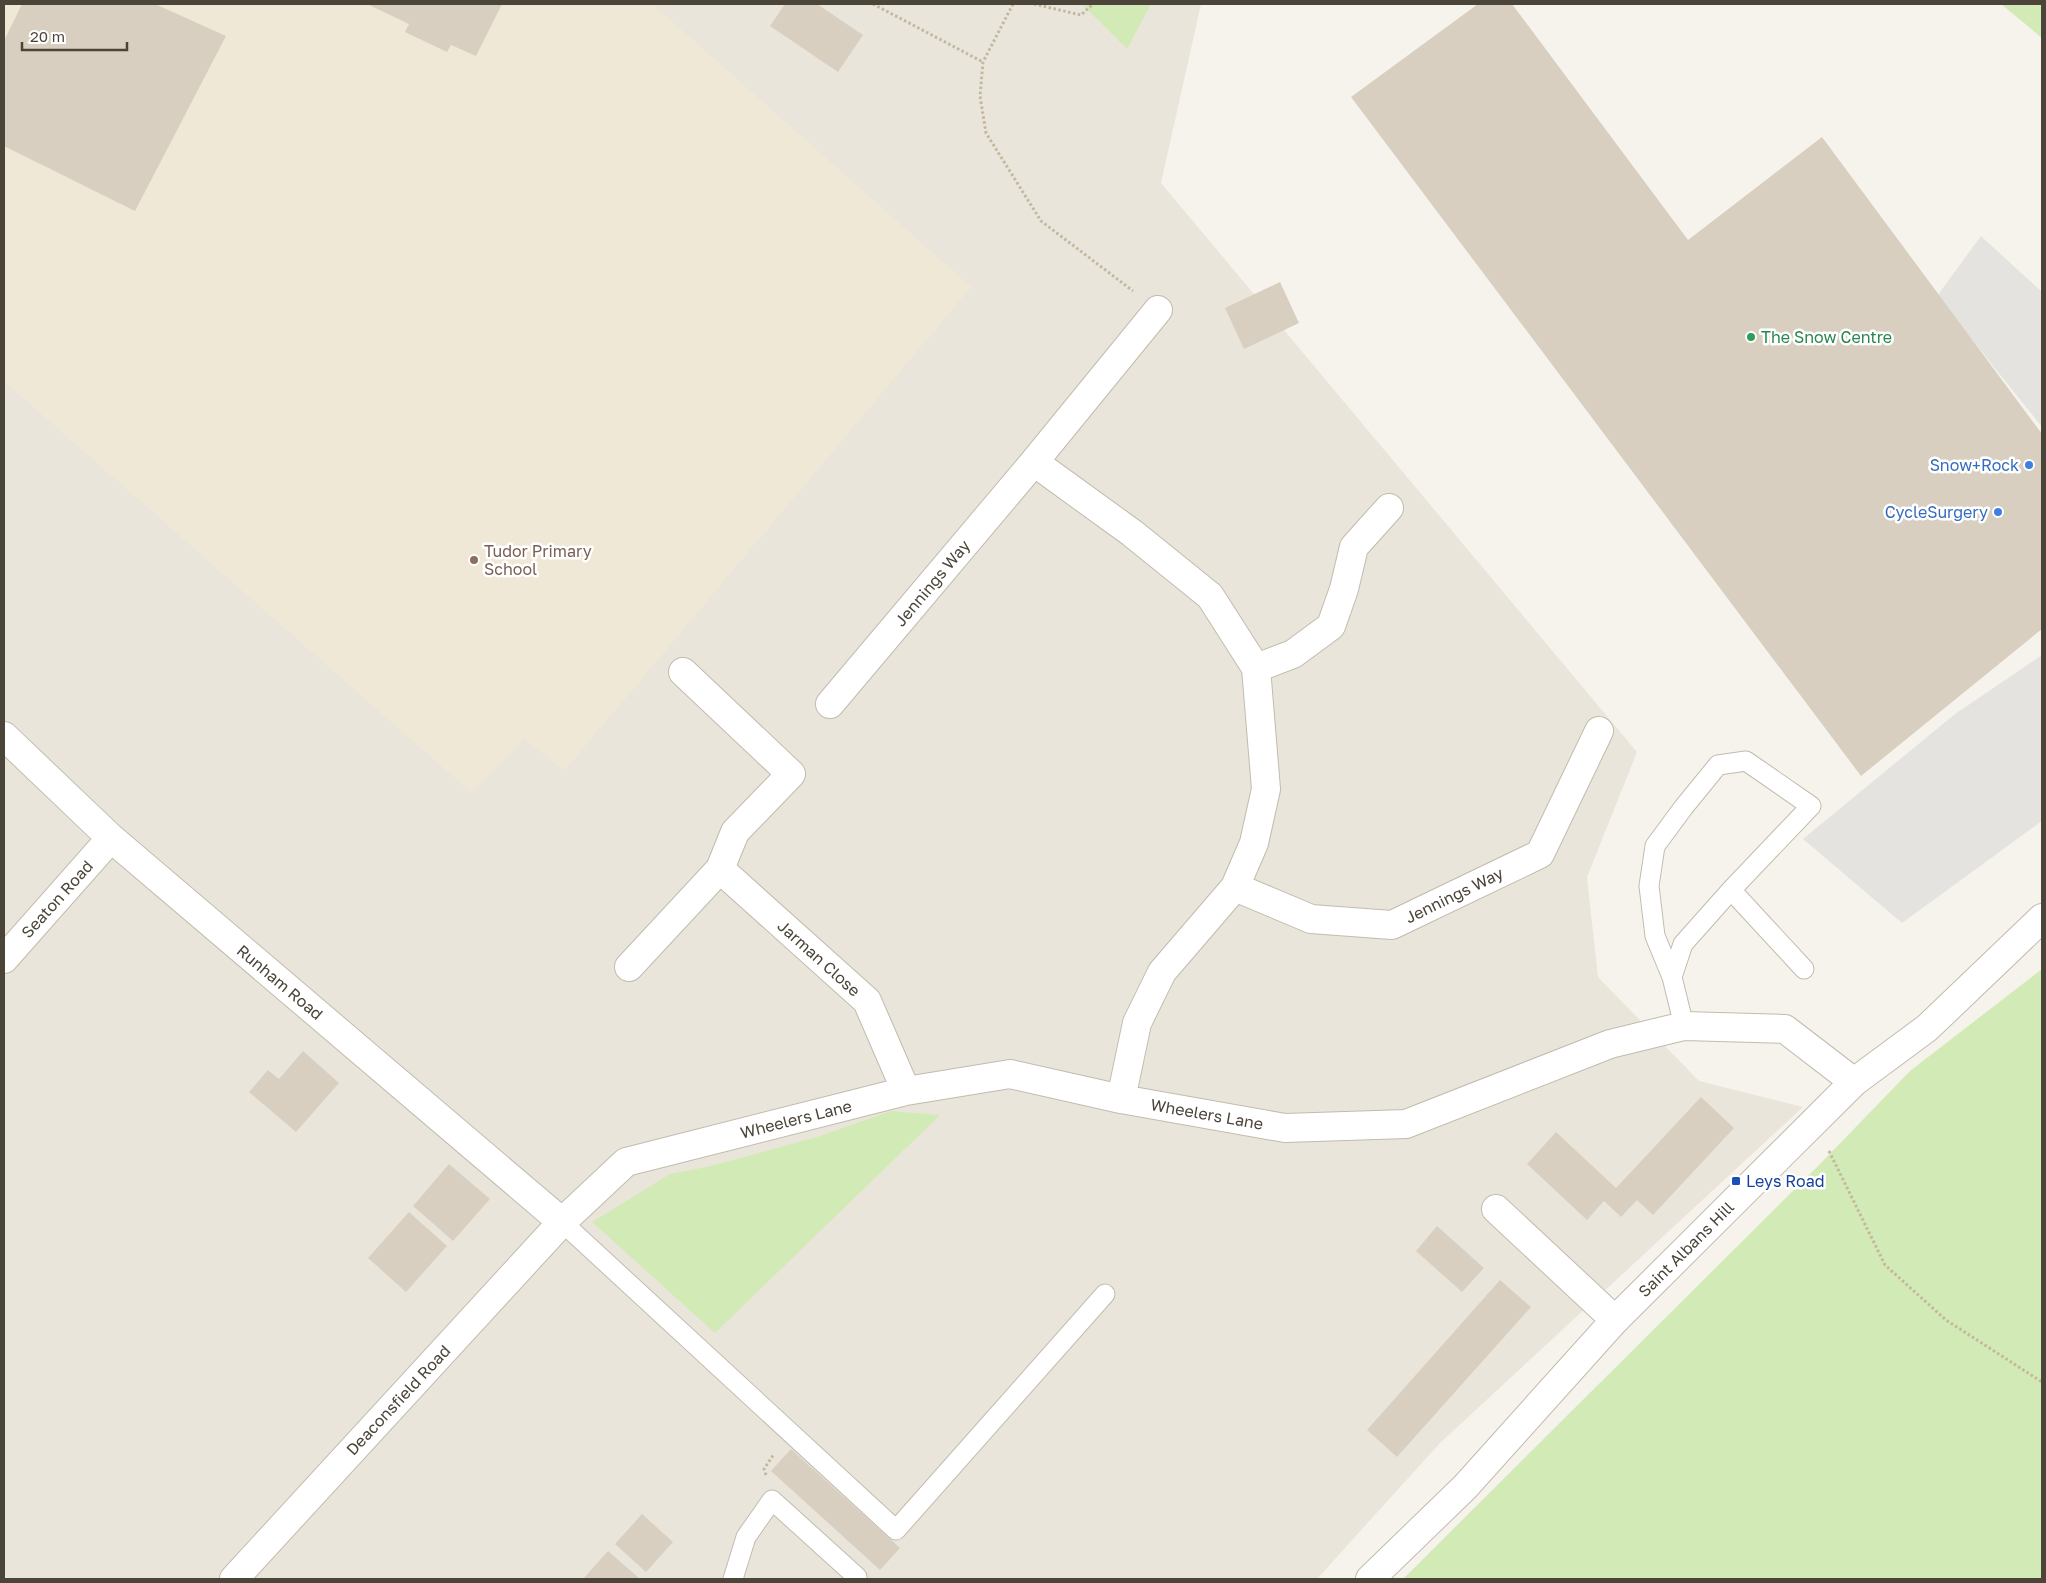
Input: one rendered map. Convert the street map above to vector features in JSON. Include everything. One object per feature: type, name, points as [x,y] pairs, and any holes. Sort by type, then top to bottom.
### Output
[{"type":"street","name":"Jennings Way","points":[[830,704],[1034,462],[1158,310]]},
{"type":"street","points":[[1034,462],[1132,533],[1210,596],[1256,668],[1266,789],[1254,844],[1235,887],[1162,972],[1137,1023],[1121,1099]]},
{"type":"street","points":[[1256,668],[1293,654],[1331,626],[1344,588],[1354,547],[1389,508]]},
{"type":"street","points":[[629,967],[720,869],[735,832],[791,774],[683,672]]},
{"type":"street","name":"Jennings Way","points":[[1235,887],[1311,919],[1392,925],[1540,854],[1600,731]]},
{"type":"street","name":"Runham Road","points":[[4,736],[111,838],[562,1222]]},
{"type":"street","name":"Seaton Road","points":[[4,959],[111,838]]},
{"type":"street","name":"Jarman Close","points":[[720,869],[867,1001],[906,1091]]},
{"type":"street","name":"Saint Albans Hill","points":[[1370,1579],[1465,1487],[1615,1320],[1854,1082],[1927,1028],[2042,918]]},
{"type":"street","name":"Wheelers Lane","points":[[562,1222],[626,1162],[906,1091],[1010,1074],[1121,1099],[1285,1128],[1406,1124],[1610,1044],[1684,1026],[1785,1029],[1854,1082]]},
{"type":"street","points":[[1496,1209],[1615,1320]]},
{"type":"street","name":"Deaconsfield Road","points":[[234,1579],[562,1222]]},
{"type":"lane","points":[[1672,977],[1683,944],[1731,890],[1811,806],[1746,761],[1718,765],[1655,846],[1649,886],[1654,936],[1672,977],[1684,1026]]},
{"type":"lane","points":[[1731,890],[1804,969]]},
{"type":"lane","points":[[562,1222],[896,1530],[1105,1294]]},
{"type":"lane","points":[[733,1579],[746,1537],[772,1500],[857,1576]]},
{"type":"path","points":[[873,4],[983,62]]},
{"type":"path","points":[[1013,4],[983,62],[980,96],[986,133],[1040,221],[1158,310]]},
{"type":"path","points":[[1034,4],[1081,15],[1093,4]]},
{"type":"path","points":[[1814,1122],[1885,1265],[1946,1320],[2042,1382]]},
{"type":"path","points":[[772,1500],[764,1469],[790,1432]]},
{"type":"shaded area","points":[[4,4],[1201,4],[1161,183],[1637,752],[1587,877],[1598,977],[1699,1081],[1803,1107],[1439,1444],[1317,1579],[4,1579]]},
{"type":"shaded area","name":"Tudor Primary School","points":[[4,4],[652,4],[971,287],[565,770],[524,739],[471,792],[4,381]]},
{"type":"shaded area","points":[[1981,236],[2042,292],[2042,427],[1937,296]]},
{"type":"shaded area","points":[[2042,655],[2042,821],[1902,923],[1803,839],[1955,714]]},
{"type":"green space","points":[[1082,4],[1151,4],[1127,49]]},
{"type":"green space","points":[[2001,4],[2042,4],[2042,38]]},
{"type":"green space","points":[[2042,969],[2042,1579],[1403,1579],[1823,1161],[1910,1071]]},
{"type":"green space","points":[[891,1111],[940,1115],[715,1333],[592,1222],[670,1174],[711,1166],[817,1137]]},
{"type":"building","points":[[22,4],[155,4],[226,36],[135,211],[4,146],[4,41]]},
{"type":"building","points":[[367,4],[502,4],[476,56],[451,45],[447,52],[405,32],[409,24]]},
{"type":"building","points":[[785,4],[817,4],[863,35],[838,72],[770,26]]},
{"type":"building","name":"The Snow Centre","points":[[1478,4],[1512,4],[1688,240],[1822,137],[2042,434],[2042,629],[1861,776],[1351,97]]},
{"type":"building","points":[[1280,282],[1299,323],[1244,349],[1225,308]]},
{"type":"building","points":[[303,1051],[339,1083],[296,1132],[249,1092],[268,1070],[279,1079]]},
{"type":"building","points":[[1701,1097],[1734,1128],[1653,1215],[1637,1200],[1621,1217],[1604,1201],[1587,1220],[1527,1164],[1556,1132],[1616,1188]]},
{"type":"building","points":[[449,1164],[490,1199],[453,1241],[413,1206]]},
{"type":"building","points":[[409,1212],[447,1246],[406,1292],[368,1258]]},
{"type":"building","points":[[1437,1226],[1484,1268],[1462,1292],[1416,1251]]},
{"type":"building","points":[[1500,1280],[1531,1307],[1397,1457],[1367,1430]]},
{"type":"building","points":[[791,1449],[900,1548],[880,1570],[771,1471]]},
{"type":"building","points":[[642,1514],[673,1542],[646,1572],[615,1544]]},
{"type":"building","points":[[608,1551],[639,1578],[583,1579]]},
{"type":"place","name":"The Snow Centre","points":[[1751,337]]},
{"type":"place","name":"Snow+Rock","points":[[2029,465]]},
{"type":"place","name":"CycleSurgery","points":[[1998,512]]},
{"type":"place","name":"Tudor Primary School","points":[[474,560]]},
{"type":"place","name":"Leys Road","points":[[1736,1181]]}]
